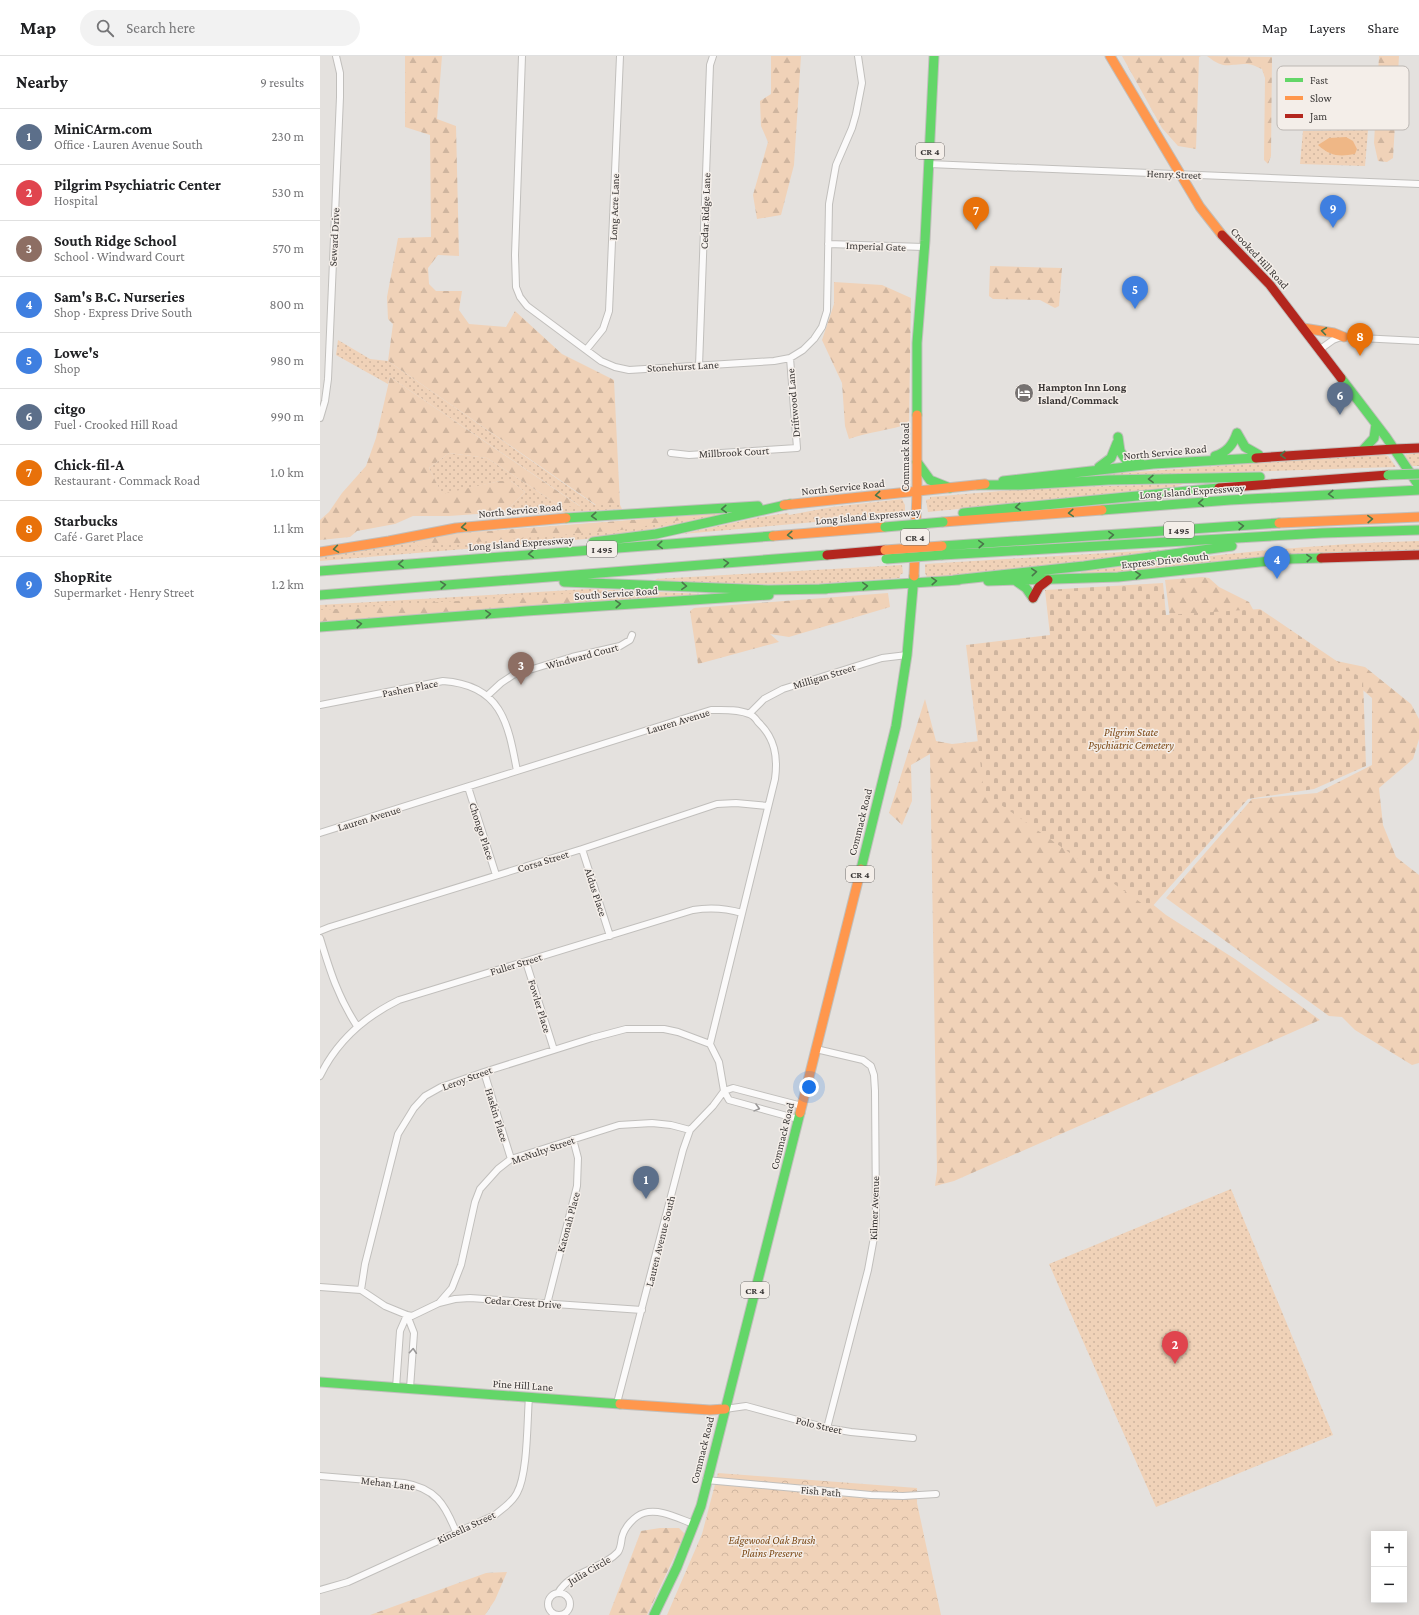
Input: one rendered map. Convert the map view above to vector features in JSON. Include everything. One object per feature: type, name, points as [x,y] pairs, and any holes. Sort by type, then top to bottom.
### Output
[{"type":"main road","name":"Commack Road","points":[[654,1615],[672,1578],[701,1506],[706,1480],[802,1106],[896,726],[907,655],[914,582],[917,492],[918,343],[934,56]]},
{"type":"main road","name":"Crooked Hill Road","points":[[1110,56],[1200,207],[1214,225],[1263,276],[1376,424],[1419,486]]},
{"type":"main road","points":[[1303,328],[1344,336]]},
{"type":"main road","points":[[1363,450],[1374,440],[1376,424]]},
{"type":"main road","points":[[1194,461],[1223,454],[1228,451],[1233,444],[1237,433],[1240,443],[1245,449],[1264,456]]},
{"type":"main road","points":[[1092,470],[1108,463],[1113,457],[1118,437],[1120,451],[1126,460],[1153,464]]},
{"type":"main road","name":"North Service Road","points":[[320,552],[456,528],[522,521],[790,504],[917,492],[1092,470],[1153,464],[1363,450],[1419,448]]},
{"type":"main road","points":[[917,462],[930,480],[950,488]]},
{"type":"main road","points":[[943,518],[1190,490],[1330,479],[1419,474]]},
{"type":"main road","points":[[978,485],[1021,485],[1108,480],[1265,477],[1330,479]]},
{"type":"main road","name":"Long Island Expressway","points":[[320,571],[810,533],[943,518],[1419,490]]},
{"type":"main road","points":[[565,552],[595,542],[656,534],[790,504]]},
{"type":"main road","name":"I 495","points":[[320,595],[811,556],[886,555],[1298,522],[1418,517]]},
{"type":"main road","points":[[942,551],[1322,533],[1419,530]]},
{"type":"main road","points":[[954,580],[1068,568],[1219,548],[1270,543],[1322,533]]},
{"type":"main road","name":"Express Drive South","points":[[914,582],[954,580],[1015,581],[1134,576],[1288,559],[1419,555]]},
{"type":"main road","points":[[519,578],[570,582],[759,590],[826,588]]},
{"type":"main road","points":[[1015,581],[1025,586],[1033,598],[1039,587],[1048,580]]},
{"type":"main road","name":"South Service Road","points":[[320,627],[628,604],[708,600],[826,588],[914,582]]},
{"type":"main road","name":"Pine Hill Lane","points":[[320,1382],[410,1388],[442,1392],[710,1410],[725,1409]]},
{"type":"street","name":"Seward Drive","points":[[320,418],[325,401],[329,354],[340,98],[340,73],[336,56]]},
{"type":"street","name":"Stonehurst Lane","points":[[522,56],[515,255],[516,286],[520,297],[527,306],[586,350],[601,361],[615,367],[629,370],[774,361],[790,358],[803,350],[814,339],[822,327],[827,311],[829,204],[836,165],[852,128],[861,90],[861,75],[858,56]]},
{"type":"street","name":"Long Acre Lane","points":[[586,350],[603,329],[609,311],[620,56]]},
{"type":"street","name":"Cedar Ridge Lane","points":[[699,366],[710,65],[713,56]]},
{"type":"street","name":"Henry Street","points":[[929,164],[1419,184]]},
{"type":"street","name":"Imperial Gate","points":[[828,244],[924,247]]},
{"type":"street","points":[[1319,350],[1332,340],[1344,336],[1419,341]]},
{"type":"street","name":"Driftwood Lane","points":[[790,358],[797,448]]},
{"type":"street","name":"Millbrook Court","points":[[671,453],[689,455],[797,448]]},
{"type":"street","name":"Windward Court","points":[[488,695],[501,683],[513,675],[572,657],[620,646],[630,640],[632,635]]},
{"type":"street","name":"Milligan Street","points":[[749,714],[764,700],[783,689],[882,658],[907,655]]},
{"type":"street","name":"Pashen Place","points":[[320,705],[443,681],[459,682],[488,695],[501,712],[507,726],[518,771]]},
{"type":"street","name":"Lauren Avenue","points":[[320,833],[711,710],[729,710],[749,714]]},
{"type":"street","points":[[749,714],[767,732],[774,745],[777,762],[775,779],[710,1044],[719,1062],[724,1091],[729,1100],[798,1119]]},
{"type":"street","name":"Chongo Place","points":[[468,787],[496,875]]},
{"type":"street","name":"Corsa Street","points":[[320,931],[582,849],[717,804],[736,803],[768,806]]},
{"type":"street","name":"Aldus Place","points":[[582,849],[610,936]]},
{"type":"street","name":"Fuller Street","points":[[320,1076],[333,1053],[357,1026],[387,1006],[407,997],[526,962],[678,914],[708,907],[722,908],[742,913]]},
{"type":"street","points":[[320,938],[341,1000],[357,1026]]},
{"type":"street","name":"Fowler Place","points":[[526,962],[554,1050]]},
{"type":"street","name":"Leroy Street","points":[[361,1290],[372,1233],[398,1134],[405,1120],[425,1096],[441,1087],[484,1072],[626,1029],[640,1028],[671,1031],[710,1044]]},
{"type":"street","name":"Kilmer Avenue","points":[[816,1049],[863,1060],[871,1066],[874,1075],[875,1091],[875,1232],[868,1270],[826,1428]]},
{"type":"street","name":"Haskin Place","points":[[484,1072],[511,1159]]},
{"type":"street","points":[[724,1091],[733,1088],[802,1106]]},
{"type":"street","name":"Lauren Avenue South","points":[[617,1403],[683,1150],[690,1130],[724,1091]]},
{"type":"street","name":"McNulty Street","points":[[439,1303],[452,1288],[461,1265],[475,1202],[480,1189],[498,1169],[511,1159],[619,1125],[635,1123],[671,1125],[690,1130]]},
{"type":"street","name":"Katonah Place","points":[[547,1304],[577,1186],[578,1158],[573,1139]]},
{"type":"street","points":[[320,1287],[361,1290],[385,1306],[407,1315],[414,1333],[410,1388]]},
{"type":"street","name":"Cedar Crest Drive","points":[[407,1315],[412,1316],[439,1303],[455,1298],[642,1310]]},
{"type":"street","points":[[396,1388],[400,1331],[407,1315]]},
{"type":"street","name":"Kinsella Street","points":[[320,1590],[348,1582],[495,1515],[509,1505],[517,1493],[524,1467],[529,1397]]},
{"type":"street","name":"Polo Street","points":[[725,1409],[746,1406],[826,1428],[913,1438]]},
{"type":"street","name":"Mehan Lane","points":[[320,1476],[404,1483],[426,1489],[444,1505],[456,1532]]},
{"type":"street","name":"Fish Path","points":[[706,1480],[871,1495],[903,1496],[936,1494]]},
{"type":"street","name":"Julia Circle","points":[[558,1593],[562,1585],[618,1552],[624,1530],[630,1522],[643,1513],[653,1512],[663,1514],[694,1524]]},
{"type":"green space","points":[[405,56],[442,56],[437,119],[456,126],[459,256],[438,255],[428,268],[429,284],[436,291],[462,291],[459,310],[469,324],[506,327],[515,311],[562,354],[614,380],[620,505],[596,505],[388,361],[393,324],[388,319],[387,297],[398,238],[431,237],[430,135],[405,127]]},
{"type":"green space","points":[[771,56],[801,56],[794,165],[781,215],[757,219],[753,195],[768,142],[761,126],[760,101],[771,94]]},
{"type":"green space","points":[[1122,56],[1201,56],[1199,57],[1196,149],[1178,146],[1162,128]]},
{"type":"green space","points":[[1207,56],[1272,57],[1271,156],[1268,164],[1264,160],[1265,78],[1262,69],[1249,64],[1222,65]]},
{"type":"green space","points":[[1379,56],[1399,56],[1398,66],[1378,66]]},
{"type":"green space","points":[[1368,130],[1365,166],[1300,164],[1303,131]]},
{"type":"green space","points":[[1375,130],[1395,130],[1393,158],[1387,162],[1378,161],[1374,143]]},
{"type":"green space","points":[[990,266],[1062,268],[1059,306],[1055,308],[1040,300],[993,299],[989,296]]},
{"type":"green space","points":[[834,282],[882,285],[911,298],[909,424],[849,439],[845,426],[842,383],[822,340],[834,304]]},
{"type":"green space","points":[[338,340],[370,359],[388,361],[595,505],[620,505],[622,509],[510,515],[505,512],[525,492],[511,481],[500,481],[442,495],[429,468],[449,453],[487,458],[560,506],[580,506],[390,377],[388,384],[336,355]]},
{"type":"green space","points":[[390,377],[581,507],[560,506],[487,458],[449,453],[429,468],[442,494],[500,481],[511,481],[525,492],[505,512],[449,516],[413,516],[395,524],[357,531],[350,537],[320,540],[320,520],[329,512],[342,493],[366,466],[376,438]]},
{"type":"green space","points":[[1419,452],[1419,466],[1411,466],[1405,455]]},
{"type":"green space","points":[[1382,454],[1388,456],[1396,467],[1110,476],[1109,474]]},
{"type":"green space","points":[[1183,484],[1175,487],[928,512],[926,500],[930,499],[930,497],[1037,488]]},
{"type":"green space","points":[[902,499],[905,505],[905,514],[682,534],[760,517],[788,513],[789,515],[832,507]]},
{"type":"green space","points":[[724,513],[621,530],[416,547],[423,539],[451,534]]},
{"type":"green space","points":[[725,513],[723,515],[610,537],[320,561],[320,556],[353,552],[451,534]]},
{"type":"green space","points":[[1419,541],[1419,552],[1326,553],[1095,576],[1081,574],[1081,572],[1123,566],[1207,556],[1291,548]]},
{"type":"green space","points":[[1172,549],[1007,572],[927,577],[925,573],[925,564]]},
{"type":"green space","points":[[902,565],[903,573],[900,575],[900,578],[803,585],[660,582],[655,579]]},
{"type":"green space","points":[[1202,577],[1209,578],[1219,587],[1249,602],[1256,615],[1170,618],[1165,580]]},
{"type":"green space","name":"Pilgrim State Psychiatric Cemetery","points":[[1163,583],[1166,615],[1260,609],[1363,679],[1366,766],[1314,789],[1248,799],[1150,909],[984,793],[966,645],[1050,635],[1045,590]]},
{"type":"green space","points":[[588,589],[706,594],[320,623],[320,605]]},
{"type":"green space","points":[[609,591],[666,595],[320,623],[320,610]]},
{"type":"green space","points":[[888,593],[890,607],[789,637],[770,634],[779,642],[698,664],[690,611],[694,608]]},
{"type":"green space","points":[[1327,659],[1365,667],[1411,704],[1419,719],[1419,739],[1413,759],[1379,788],[1383,825],[1396,857],[1419,875],[1419,1063],[1412,1065],[1355,1030],[1342,1017],[1329,1016],[1166,898],[1252,799],[1317,793],[1372,765],[1372,698]]},
{"type":"green space","points":[[925,699],[936,741],[952,744],[1019,737],[1094,857],[1166,915],[1235,959],[1320,1020],[954,1181],[935,1186],[937,1171],[930,754],[911,765],[912,801],[902,825],[889,813]]},
{"type":"green space","points":[[1231,1189],[1333,1435],[1156,1507],[1049,1264]]},
{"type":"green space","name":"Edgewood Oak Brush Plains Preserve","points":[[718,1473],[917,1488],[917,1503],[941,1615],[667,1615],[702,1534]]},
{"type":"green space","points":[[660,1528],[679,1528],[685,1534],[647,1615],[609,1615],[641,1531]]},
{"type":"green space","points":[[507,1572],[495,1600],[485,1615],[370,1615],[486,1573]]},
{"type":"shaded area","points":[[1346,137],[1353,141],[1357,149],[1355,154],[1335,155],[1318,145],[1329,138]]},
{"type":"traffic: fast","points":[[917,415],[917,343],[925,241],[934,56]]},
{"type":"traffic: fast","points":[[1341,378],[1386,437],[1419,486]]},
{"type":"traffic: fast","points":[[1363,450],[1374,438],[1376,424]]},
{"type":"traffic: fast","points":[[1237,433],[1245,447],[1259,455]]},
{"type":"traffic: fast","points":[[1215,456],[1229,448],[1237,433]]},
{"type":"traffic: fast","points":[[1118,437],[1120,451],[1126,460],[1140,462]]},
{"type":"traffic: fast","points":[[1099,467],[1111,458],[1117,443]]},
{"type":"traffic: fast","points":[[1003,481],[1153,464],[1256,458]]},
{"type":"traffic: fast","points":[[917,462],[930,480],[950,488]]},
{"type":"traffic: fast","points":[[1388,475],[1419,474]]},
{"type":"traffic: fast","points":[[978,485],[1021,485],[1108,480],[1260,477]]},
{"type":"traffic: fast","points":[[963,513],[1219,488]]},
{"type":"traffic: fast","points":[[1102,510],[1230,500],[1419,490]]},
{"type":"traffic: fast","points":[[593,542],[656,534],[790,504]]},
{"type":"traffic: fast","points":[[566,518],[758,506]]},
{"type":"traffic: fast","points":[[885,527],[943,522]]},
{"type":"traffic: fast","points":[[942,546],[1279,523]]},
{"type":"traffic: fast","points":[[942,555],[1322,533],[1419,530]]},
{"type":"traffic: fast","points":[[320,571],[773,536]]},
{"type":"traffic: fast","points":[[954,580],[1084,566],[1232,546]]},
{"type":"traffic: fast","points":[[320,595],[827,555]]},
{"type":"traffic: fast","points":[[886,559],[942,555]]},
{"type":"traffic: fast","points":[[988,581],[1118,577],[1288,559],[1321,558]]},
{"type":"traffic: fast","points":[[861,869],[896,726],[907,655],[914,576]]},
{"type":"traffic: fast","points":[[820,589],[959,580]]},
{"type":"traffic: fast","points":[[1016,581],[1026,588],[1033,598]]},
{"type":"traffic: fast","points":[[564,582],[768,590],[826,589]]},
{"type":"traffic: fast","points":[[320,627],[526,611],[769,595]]},
{"type":"traffic: fast","points":[[654,1615],[677,1567],[701,1506],[800,1113]]},
{"type":"traffic: fast","points":[[320,1382],[620,1404]]},
{"type":"traffic: slow","points":[[1110,56],[1200,207],[1222,235]]},
{"type":"traffic: slow","points":[[1303,328],[1334,333],[1344,337]]},
{"type":"traffic: slow","points":[[914,576],[917,492],[917,415]]},
{"type":"traffic: slow","points":[[784,505],[985,484]]},
{"type":"traffic: slow","points":[[943,522],[1102,510]]},
{"type":"traffic: slow","points":[[1279,523],[1419,517]]},
{"type":"traffic: slow","points":[[320,552],[456,528],[566,518]]},
{"type":"traffic: slow","points":[[773,536],[885,527]]},
{"type":"traffic: slow","points":[[885,550],[942,546]]},
{"type":"traffic: slow","points":[[800,1113],[861,869]]},
{"type":"traffic: slow","points":[[620,1404],[710,1410],[725,1409]]},
{"type":"traffic: jam","points":[[1222,235],[1270,285],[1341,378]]},
{"type":"traffic: jam","points":[[1394,449],[1419,448]]},
{"type":"traffic: jam","points":[[1256,458],[1394,449]]},
{"type":"traffic: jam","points":[[1219,488],[1388,475]]},
{"type":"traffic: jam","points":[[827,555],[885,550]]},
{"type":"traffic: jam","points":[[1321,558],[1419,555]]},
{"type":"traffic: jam","points":[[1033,598],[1039,587],[1048,580]]},
{"type":"place","name":"ShopRite","points":[[1333,228]]},
{"type":"place","name":"Chick-fil-A","points":[[976,230]]},
{"type":"place","name":"Lowe's","points":[[1135,309]]},
{"type":"place","name":"Starbucks","points":[[1360,356]]},
{"type":"place","name":"Hampton Inn Long Island/Commack","points":[[1024,393]]},
{"type":"place","name":"citgo","points":[[1340,415]]},
{"type":"place","name":"Sam's B.C. Nurseries","points":[[1277,579]]},
{"type":"place","name":"South Ridge School","points":[[521,685]]},
{"type":"place","name":"MiniCArm.com","points":[[646,1199]]},
{"type":"place","name":"Pilgrim Psychiatric Center","points":[[1175,1364]]}]
